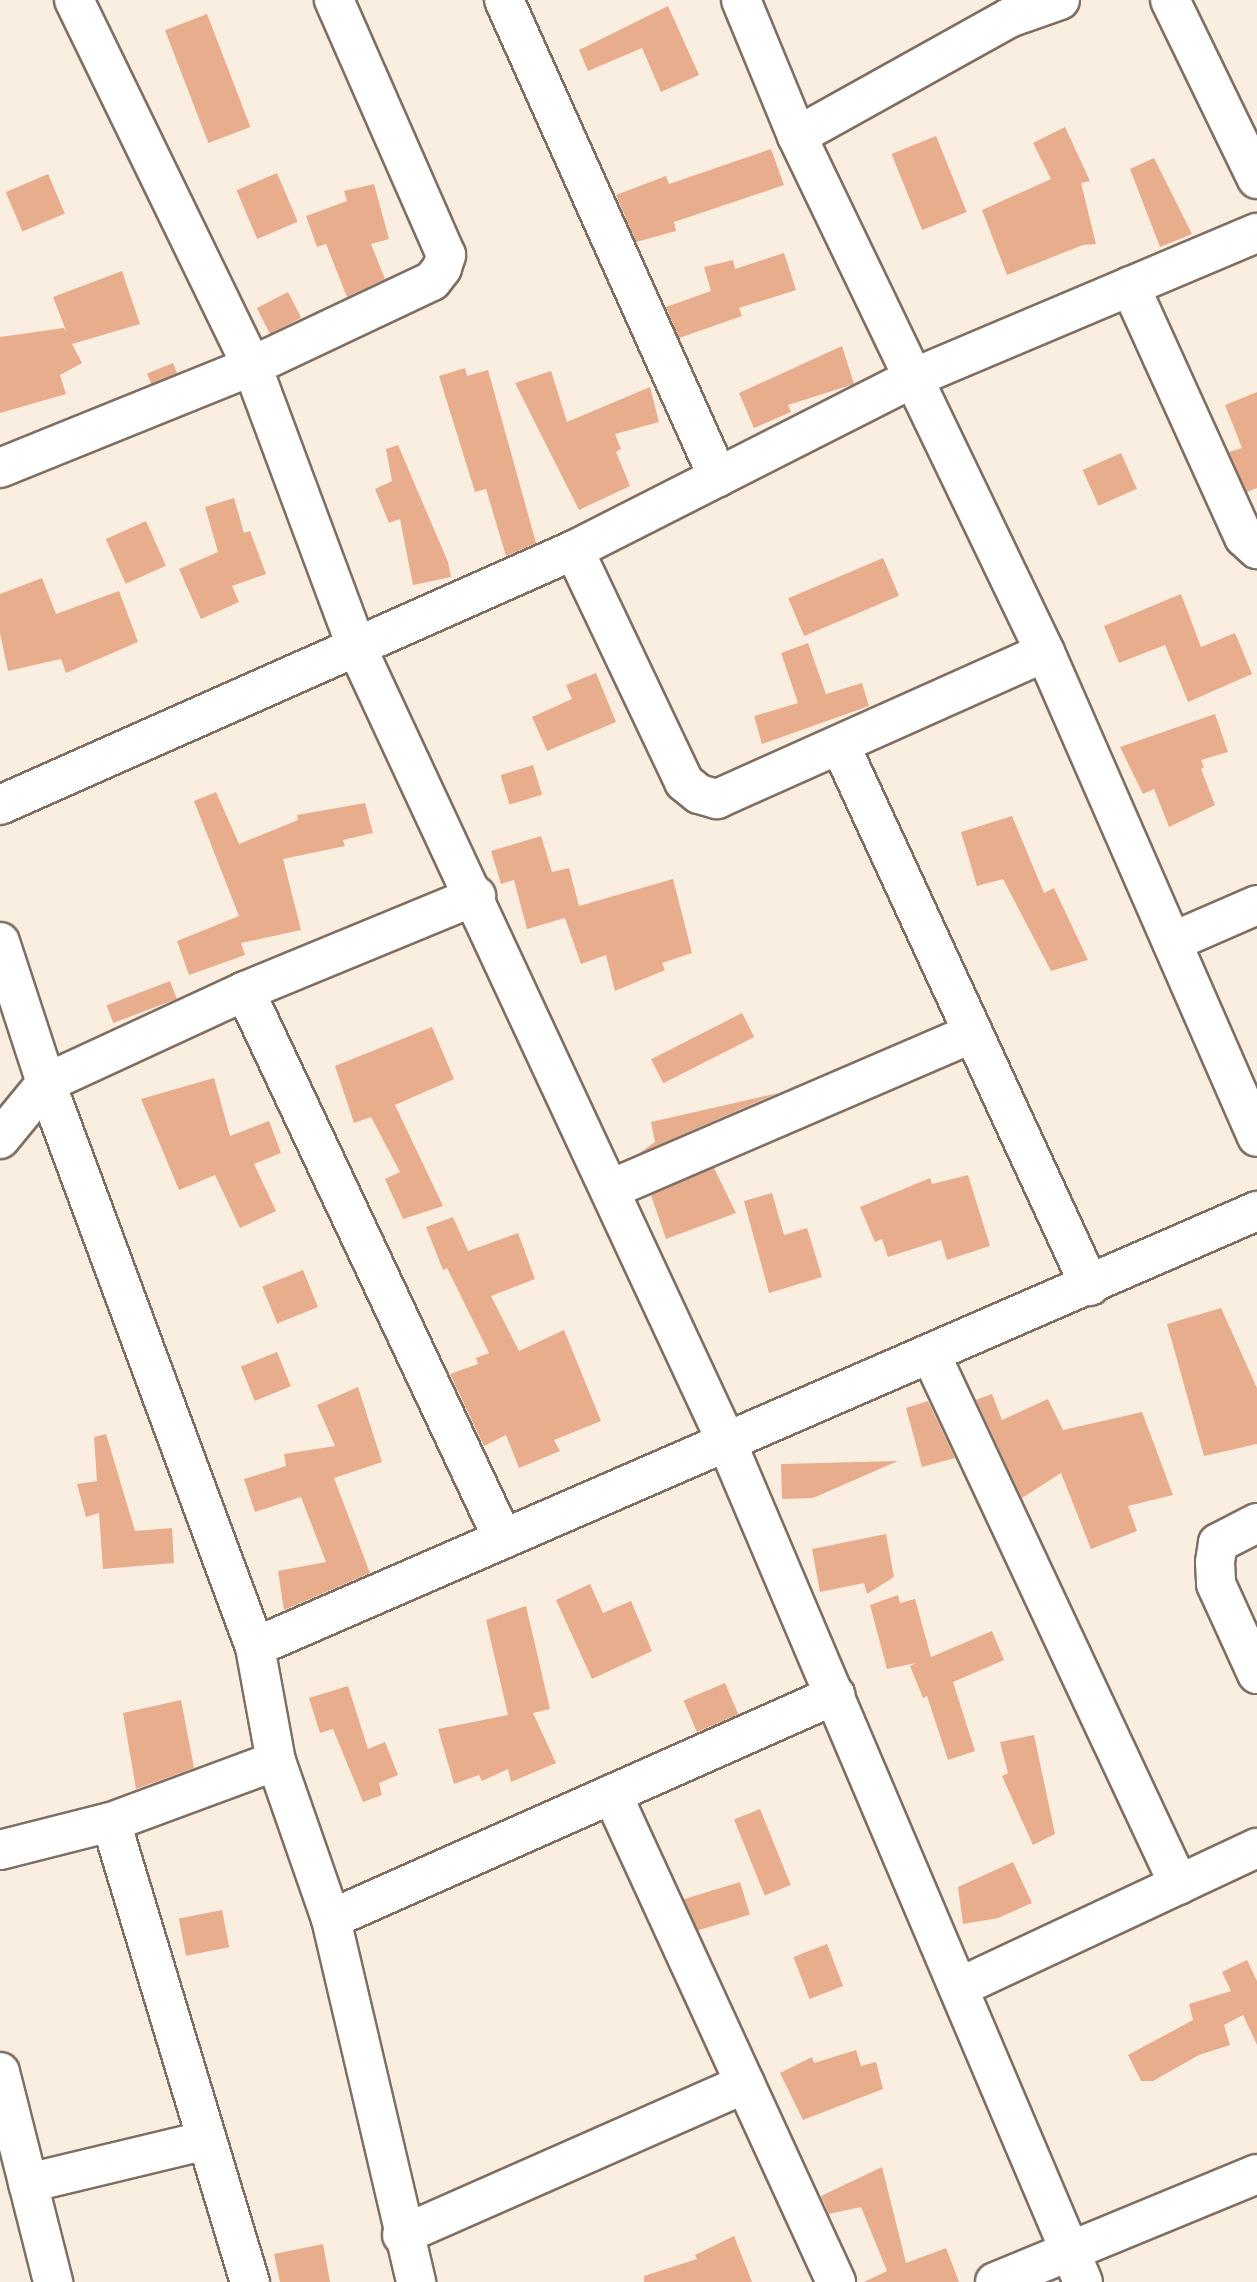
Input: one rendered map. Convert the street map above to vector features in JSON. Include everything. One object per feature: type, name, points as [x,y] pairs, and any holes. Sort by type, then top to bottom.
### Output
[{"type":"street","points":[[74,0],[252,366],[358,648],[475,895],[727,1443],[960,1987],[1076,2266]]},
{"type":"street","points":[[504,0],[718,477]]},
{"type":"street","points":[[741,0],[797,136],[1045,652],[1257,1137]]},
{"type":"street","points":[[797,136],[1005,9],[1060,0]]},
{"type":"street","points":[[1170,0],[1257,179]]},
{"type":"street","points":[[0,468],[252,366],[432,281],[446,255],[335,1]]},
{"type":"street","points":[[0,806],[574,550],[913,378],[1257,233]]},
{"type":"street","points":[[1130,286],[1244,537],[1257,549]]},
{"type":"street","points":[[574,550],[684,782],[699,794],[717,799],[1045,652]]},
{"type":"street","points":[[840,745],[1090,1286]]},
{"type":"street","points":[[0,1139],[46,1083],[245,991],[475,895]]},
{"type":"street","points":[[1172,942],[1257,905]]},
{"type":"street","points":[[0,942],[46,1083],[255,1647],[276,1761],[331,1919],[415,2282]]},
{"type":"street","points":[[245,991],[502,1537]]},
{"type":"street","points":[[611,1189],[973,1033]]},
{"type":"street","points":[[255,1647],[502,1537],[727,1443],[1257,1212]]},
{"type":"street","points":[[931,1355],[1179,1885]]},
{"type":"street","points":[[1257,1523],[1218,1543],[1215,1562],[1216,1584],[1257,1674]]},
{"type":"street","points":[[331,1919],[835,1695]]},
{"type":"street","points":[[0,1850],[111,1822],[276,1761]]},
{"type":"street","points":[[612,1794],[836,2282]]},
{"type":"street","points":[[111,1822],[250,2282]]},
{"type":"street","points":[[960,1987],[1257,1848]]},
{"type":"street","points":[[0,2072],[52,2282]]},
{"type":"street","points":[[402,2235],[745,2084]]},
{"type":"street","points":[[28,2183],[207,2140]]},
{"type":"street","points":[[995,2282],[1076,2266],[1257,2174]]},
{"type":"building","points":[[668,6],[699,75],[661,92],[642,48],[588,71],[579,50]]},
{"type":"building","points":[[207,14],[250,127],[208,143],[165,30]]},
{"type":"building","points":[[1065,127],[1090,181],[1081,183],[1096,244],[1083,245],[1007,275],[982,210],[1051,179],[1033,143]]},
{"type":"building","points":[[936,136],[967,212],[922,230],[891,154]]},
{"type":"building","points":[[771,149],[784,185],[674,222],[676,231],[636,242],[616,195],[666,176],[669,184]]},
{"type":"building","points":[[1154,158],[1192,234],[1160,247],[1130,169]]},
{"type":"building","points":[[277,173],[298,222],[257,239],[236,190]]},
{"type":"building","points":[[48,174],[65,214],[22,232],[6,192]]},
{"type":"building","points":[[374,184],[389,239],[371,244],[385,279],[347,297],[326,244],[317,247],[306,216],[347,201],[344,191]]},
{"type":"building","points":[[784,253],[796,290],[739,308],[742,316],[679,338],[666,307],[711,291],[704,267],[733,260],[735,269]]},
{"type":"building","points":[[122,271],[140,324],[72,344],[82,363],[60,375],[66,394],[0,413],[0,337],[64,328],[67,333],[53,297]]},
{"type":"building","points":[[288,292],[301,318],[270,334],[257,308]]},
{"type":"building","points":[[842,346],[854,384],[788,405],[791,412],[754,428],[739,393]]},
{"type":"building","points":[[173,363],[177,373],[151,384],[147,373]]},
{"type":"building","points":[[465,368],[467,376],[488,370],[536,543],[506,556],[486,489],[475,492],[439,376]]},
{"type":"building","points":[[551,371],[567,422],[650,387],[659,422],[615,434],[621,449],[616,452],[630,486],[579,510],[515,383]]},
{"type":"building","points":[[1257,392],[1257,488],[1247,492],[1229,452],[1242,448],[1225,405]]},
{"type":"building","points":[[398,445],[448,562],[451,577],[413,585],[400,519],[389,523],[375,489],[392,481],[386,449]]},
{"type":"building","points":[[1121,453],[1137,489],[1098,506],[1083,470]]},
{"type":"building","points":[[234,498],[244,533],[250,531],[266,574],[232,586],[239,602],[201,619],[179,569],[218,552],[205,507]]},
{"type":"building","points":[[146,521],[166,566],[126,584],[106,539]]},
{"type":"building","points":[[883,558],[899,596],[804,636],[788,598]]},
{"type":"building","points":[[42,578],[56,614],[119,591],[138,642],[66,673],[61,659],[8,671],[0,633],[0,594]]},
{"type":"building","points":[[1181,594],[1201,647],[1235,633],[1252,674],[1188,702],[1165,645],[1119,663],[1104,626]]},
{"type":"building","points":[[808,643],[826,694],[862,683],[869,706],[762,744],[754,716],[798,703],[781,653]]},
{"type":"building","points":[[596,673],[616,722],[547,751],[532,717],[572,699],[566,685]]},
{"type":"building","points":[[1215,714],[1228,752],[1201,760],[1204,767],[1201,769],[1215,805],[1169,827],[1154,789],[1143,794],[1120,747]]},
{"type":"building","points":[[533,765],[542,795],[510,805],[500,775]]},
{"type":"building","points":[[216,792],[239,844],[298,820],[297,815],[365,803],[373,833],[343,840],[345,846],[283,859],[301,930],[241,943],[245,955],[189,975],[177,941],[239,916],[194,801]]},
{"type":"building","points":[[1012,816],[1044,893],[1054,888],[1088,960],[1051,971],[1003,879],[977,886],[961,832]]},
{"type":"building","points":[[541,836],[552,872],[569,868],[579,906],[673,879],[692,953],[662,963],[665,970],[615,991],[606,955],[581,964],[565,918],[527,929],[514,880],[501,884],[491,851]]},
{"type":"building","points":[[170,981],[177,999],[113,1023],[107,1005]]},
{"type":"building","points":[[742,1013],[754,1037],[663,1083],[651,1059]]},
{"type":"building","points":[[432,1027],[454,1079],[395,1105],[443,1206],[403,1219],[385,1179],[400,1172],[371,1117],[354,1123],[335,1066]]},
{"type":"building","points":[[214,1078],[230,1136],[269,1121],[281,1153],[254,1164],[276,1211],[240,1228],[215,1175],[179,1190],[141,1099]]},
{"type":"building","points":[[778,1093],[638,1154],[655,1142],[651,1122]]},
{"type":"building","points":[[714,1168],[736,1213],[666,1239],[651,1195]]},
{"type":"building","points":[[968,1175],[990,1246],[947,1260],[941,1240],[888,1257],[882,1239],[875,1242],[860,1207],[930,1178],[932,1184]]},
{"type":"building","points":[[772,1193],[784,1235],[807,1228],[822,1277],[769,1293],[744,1201]]},
{"type":"building","points":[[453,1217],[468,1251],[518,1233],[535,1279],[491,1296],[519,1351],[564,1330],[601,1421],[554,1440],[560,1451],[519,1468],[506,1435],[484,1446],[450,1374],[478,1364],[476,1358],[489,1353],[447,1268],[443,1270],[426,1227]]},
{"type":"building","points":[[303,1270],[318,1307],[277,1324],[262,1286]]},
{"type":"building","points":[[1221,1308],[1257,1388],[1257,1444],[1204,1456],[1167,1324]]},
{"type":"building","points":[[277,1352],[291,1386],[255,1401],[241,1367]]},
{"type":"building","points":[[358,1387],[382,1462],[334,1478],[370,1573],[284,1610],[278,1571],[326,1562],[301,1497],[255,1512],[244,1479],[286,1466],[284,1454],[335,1446],[317,1405]]},
{"type":"building","points":[[992,1394],[1002,1420],[1048,1399],[1063,1430],[1142,1412],[1173,1495],[1128,1506],[1137,1531],[1091,1549],[1061,1473],[1022,1498],[976,1400]]},
{"type":"building","points":[[928,1401],[955,1458],[922,1467],[906,1408]]},
{"type":"building","points":[[106,1434],[135,1531],[172,1528],[174,1563],[103,1569],[99,1513],[86,1517],[77,1484],[97,1481],[94,1437]]},
{"type":"building","points":[[898,1461],[813,1498],[782,1499],[781,1464]]},
{"type":"building","points":[[886,1534],[894,1577],[867,1594],[864,1583],[820,1592],[812,1549]]},
{"type":"building","points":[[590,1584],[603,1613],[631,1601],[652,1651],[592,1679],[556,1600]]},
{"type":"building","points":[[898,1595],[900,1603],[915,1599],[931,1657],[992,1631],[1004,1660],[953,1682],[975,1751],[948,1760],[927,1696],[923,1698],[910,1666],[916,1663],[887,1669],[870,1605]]},
{"type":"building","points":[[526,1606],[550,1709],[533,1713],[556,1763],[511,1782],[508,1769],[482,1781],[479,1775],[454,1784],[438,1729],[508,1715],[486,1620]]},
{"type":"building","points":[[725,1683],[738,1714],[697,1732],[684,1701]]},
{"type":"building","points":[[348,1686],[368,1749],[385,1742],[398,1775],[379,1783],[382,1795],[363,1802],[333,1729],[320,1733],[309,1698]]},
{"type":"building","points":[[181,1700],[194,1768],[136,1789],[123,1713]]},
{"type":"building","points":[[1034,1735],[1055,1834],[1033,1845],[1002,1776],[1008,1773],[1000,1742]]},
{"type":"building","points":[[760,1809],[791,1885],[765,1896],[734,1819]]},
{"type":"building","points":[[1013,1862],[1032,1903],[998,1918],[963,1924],[958,1887]]},
{"type":"building","points":[[740,1882],[750,1915],[694,1932],[684,1899]]},
{"type":"building","points":[[222,1910],[229,1947],[186,1956],[179,1918]]},
{"type":"building","points":[[827,1944],[843,1986],[810,1999],[793,1957]]},
{"type":"building","points":[[1247,1960],[1257,1981],[1257,2045],[1243,2015],[1224,2025],[1230,2045],[1199,2055],[1153,2081],[1141,2081],[1128,2055],[1193,2020],[1189,2004],[1231,1991],[1222,1972]]},
{"type":"building","points":[[856,2050],[861,2066],[876,2062],[883,2089],[803,2120],[780,2073],[812,2057],[814,2063]]},
{"type":"building","points":[[882,2167],[906,2263],[946,2248],[959,2282],[864,2282],[887,2271],[861,2207],[829,2214],[821,2196]]},
{"type":"building","points":[[734,2236],[752,2282],[644,2282],[644,2276],[697,2259],[695,2255]]},
{"type":"building","points":[[323,2244],[330,2282],[280,2282],[274,2254]]}]
